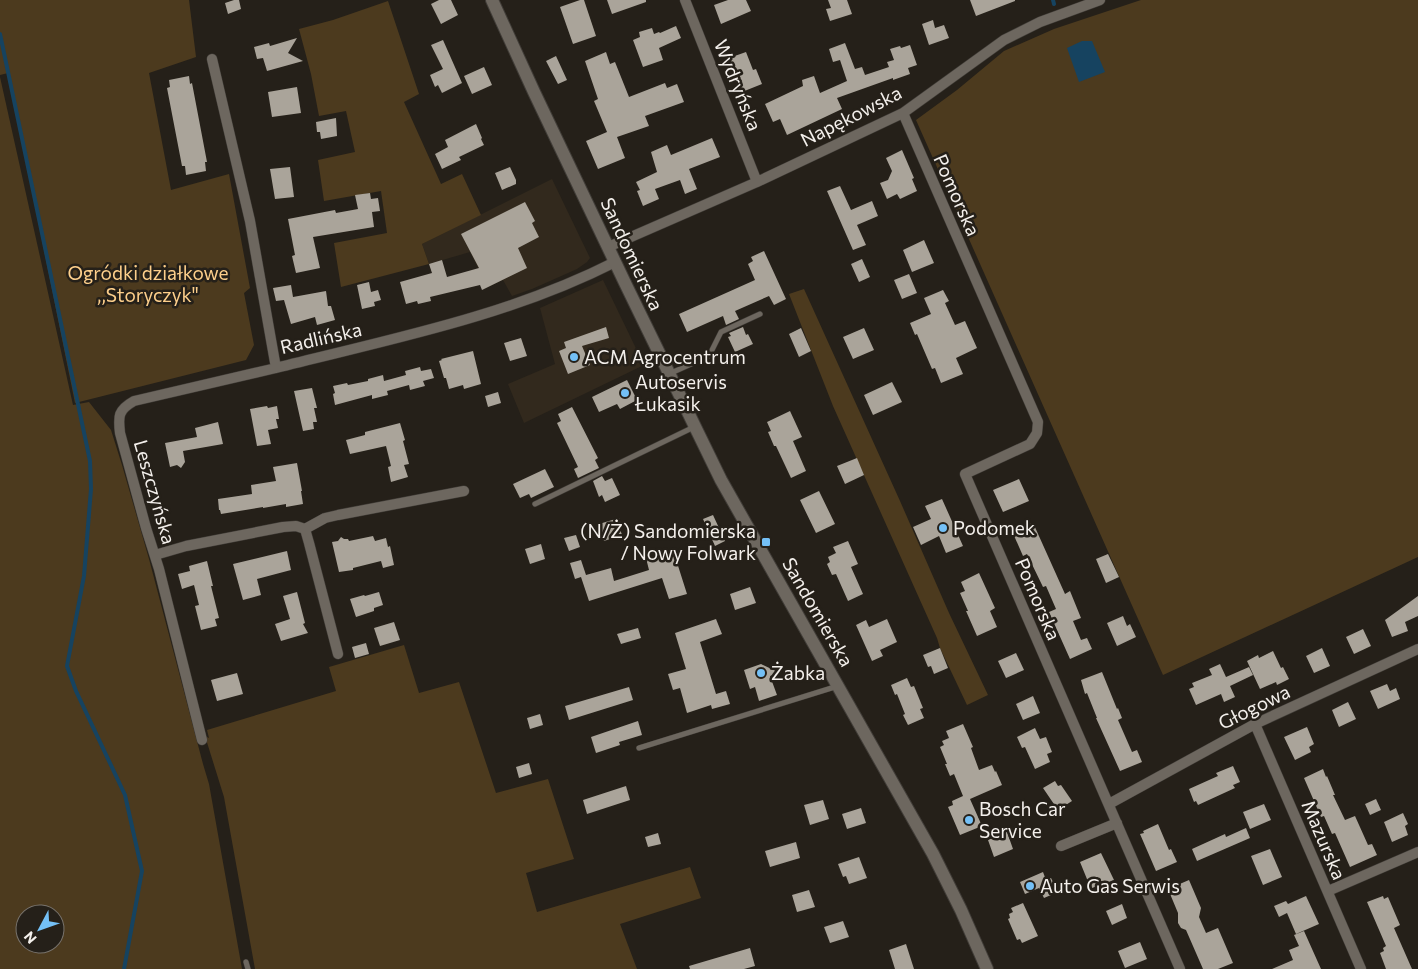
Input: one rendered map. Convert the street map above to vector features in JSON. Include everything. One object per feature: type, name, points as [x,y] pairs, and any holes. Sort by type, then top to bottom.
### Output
[{"type":"street","name":"Sandomierska","points":[[492,0],[615,262],[721,480],[933,854],[961,910],[987,969]]},
{"type":"street","name":"Wydryńska","points":[[685,0],[758,182]]},
{"type":"street","name":"Napękowska","points":[[608,247],[758,182],[903,113],[1004,40],[1040,22],[1100,0]]},
{"type":"street","name":"Radlińska","points":[[212,58],[250,220],[276,368],[434,328],[533,298],[615,262]]},
{"type":"street","name":"Pomorska","points":[[903,113],[1038,422],[1037,434],[1030,444],[965,474],[1180,969]]},
{"type":"street","name":"Leszczyńska","points":[[202,740],[155,555],[120,433],[118,420],[120,412],[126,405],[134,401],[276,368]]},
{"type":"street","points":[[155,555],[195,544],[283,527],[296,526],[305,529],[324,518],[464,491]]},
{"type":"street","points":[[305,529],[338,654]]},
{"type":"street","name":"Głogowa","points":[[1109,804],[1255,724],[1418,649]]},
{"type":"street","name":"Mazurska","points":[[1255,724],[1362,969]]},
{"type":"street","points":[[1061,846],[1117,823]]},
{"type":"street","points":[[1328,892],[1418,852]]},
{"type":"lane","points":[[669,374],[709,356],[721,332],[760,314]]},
{"type":"lane","points":[[534,504],[694,427]]},
{"type":"lane","points":[[639,748],[838,685]]},
{"type":"lane","points":[[246,962],[248,969]]},
{"type":"shaded area","points":[[552,179],[590,258],[577,269],[512,296],[503,280],[490,286],[470,252],[429,264],[422,244]]},
{"type":"shaded area","points":[[603,280],[644,365],[524,423],[508,384],[555,364],[540,308]]},
{"type":"green space","name":"Ogródki działkowe ,,Storyczyk\"","points":[[0,0],[189,0],[196,57],[149,73],[171,190],[229,174],[250,288],[244,293],[254,345],[246,360],[75,403],[8,73],[0,75]]},
{"type":"green space","points":[[1141,0],[1418,0],[1418,557],[1163,675],[916,120],[957,90],[1004,51],[1054,29]]},
{"type":"green space","points":[[388,1],[419,94],[404,102],[441,184],[462,174],[481,215],[422,244],[429,264],[341,287],[334,243],[387,233],[381,191],[324,201],[318,160],[355,152],[346,111],[319,116],[311,74],[299,29],[333,20]]},
{"type":"green space","points":[[0,77],[73,405],[89,402],[111,430],[149,559],[209,784],[242,969],[0,969]]},
{"type":"green space","points":[[804,289],[949,613],[988,695],[967,705],[833,406],[789,294]]},
{"type":"green space","points":[[404,645],[419,693],[459,682],[496,793],[548,779],[574,859],[526,873],[537,912],[690,867],[701,898],[620,924],[637,969],[255,969],[224,797],[205,736],[209,738],[207,730],[336,691],[329,667]]},
{"type":"water","points":[[1082,41],[1092,41],[1105,72],[1079,82],[1067,48]]},
{"type":"building","points":[[239,0],[241,9],[228,14],[225,3]]},
{"type":"building","points":[[439,0],[451,0],[458,15],[441,24],[431,4]]},
{"type":"building","points":[[584,0],[596,36],[573,44],[560,7]]},
{"type":"building","points":[[607,0],[646,0],[646,2],[612,14]]},
{"type":"building","points":[[728,0],[746,0],[751,11],[721,24],[714,5]]},
{"type":"building","points":[[828,0],[847,0],[852,14],[830,21],[826,9],[831,8]]},
{"type":"building","points":[[970,0],[1015,0],[1015,1],[976,16]]},
{"type":"building","points":[[933,20],[935,28],[944,25],[949,38],[929,45],[922,24]]},
{"type":"building","points":[[676,26],[681,38],[659,48],[663,60],[643,67],[633,40],[640,37],[639,32],[652,28],[654,34]]},
{"type":"building","points":[[297,38],[288,53],[303,61],[267,71],[263,58],[257,59],[254,47],[269,43],[270,46]]},
{"type":"building","points":[[443,40],[462,83],[442,93],[438,85],[435,87],[430,75],[443,69],[431,45]]},
{"type":"building","points":[[845,43],[855,69],[862,67],[865,75],[889,67],[887,62],[894,60],[890,49],[900,46],[901,48],[910,45],[917,65],[908,68],[910,74],[893,80],[893,78],[837,98],[842,109],[787,135],[780,119],[773,122],[765,104],[803,86],[802,80],[814,76],[820,93],[847,81],[840,60],[833,62],[829,49]]},
{"type":"building","points":[[606,52],[610,64],[615,62],[629,97],[665,83],[667,88],[677,84],[684,102],[645,116],[649,126],[617,137],[625,158],[598,169],[586,141],[607,132],[594,101],[598,99],[585,61]]},
{"type":"building","points":[[746,52],[753,70],[756,69],[762,84],[742,92],[729,58]]},
{"type":"building","points":[[556,56],[567,80],[558,84],[546,61]]},
{"type":"building","points":[[484,67],[492,85],[472,94],[464,76]]},
{"type":"building","points":[[189,76],[190,84],[192,83],[207,162],[205,162],[206,171],[186,175],[185,166],[182,166],[167,88],[170,87],[169,80]]},
{"type":"building","points":[[297,87],[301,113],[272,117],[268,92]]},
{"type":"building","points":[[336,118],[337,136],[321,139],[320,132],[317,132],[316,122]]},
{"type":"building","points":[[476,124],[484,145],[459,157],[461,160],[442,169],[435,154],[448,147],[445,140]]},
{"type":"building","points":[[712,138],[720,157],[689,169],[697,189],[685,194],[680,180],[655,189],[659,199],[643,206],[637,191],[640,190],[636,182],[657,172],[651,152],[667,145],[671,155]]},
{"type":"building","points":[[902,150],[914,178],[912,179],[917,191],[900,199],[897,194],[887,199],[880,183],[888,180],[892,171],[886,158]]},
{"type":"building","points":[[290,167],[294,197],[275,199],[270,169]]},
{"type":"building","points":[[510,167],[516,184],[502,190],[495,173]]},
{"type":"building","points":[[840,186],[851,210],[872,201],[878,216],[857,225],[866,245],[853,250],[827,191]]},
{"type":"building","points":[[370,193],[371,199],[378,198],[380,211],[372,212],[374,227],[313,237],[320,268],[296,273],[292,256],[295,255],[288,219],[335,210],[336,213],[358,209],[355,195]]},
{"type":"building","points":[[525,202],[535,221],[532,223],[539,237],[518,248],[527,268],[482,290],[480,285],[430,297],[431,301],[418,304],[417,301],[406,304],[400,282],[432,273],[429,264],[442,260],[447,277],[479,268],[461,234]]},
{"type":"building","points":[[924,240],[934,263],[912,272],[903,250]]},
{"type":"building","points":[[764,251],[786,299],[774,305],[769,296],[735,311],[739,319],[726,325],[723,316],[687,332],[679,314],[755,280],[748,264],[753,261],[751,257]]},
{"type":"building","points":[[862,259],[870,277],[859,282],[851,264]]},
{"type":"building","points":[[909,274],[917,293],[902,299],[894,280]]},
{"type":"building","points":[[369,282],[371,292],[378,290],[381,300],[374,302],[375,306],[362,309],[357,285]]},
{"type":"building","points":[[291,285],[293,297],[326,291],[328,306],[331,306],[335,320],[317,325],[315,317],[291,324],[284,300],[276,301],[273,288]]},
{"type":"building","points":[[943,290],[949,301],[945,303],[955,325],[965,321],[977,348],[956,358],[963,374],[941,383],[935,368],[932,369],[917,334],[915,335],[910,323],[931,314],[924,298]]},
{"type":"building","name":"ACM Agrocentrum","points":[[606,327],[609,338],[582,346],[590,365],[568,374],[559,351],[566,348],[564,342]]},
{"type":"building","points":[[743,327],[753,344],[735,352],[728,337],[731,336],[729,333]]},
{"type":"building","points":[[801,328],[811,351],[799,357],[789,334]]},
{"type":"building","points":[[864,328],[874,350],[853,359],[843,337]]},
{"type":"building","points":[[521,338],[527,356],[510,361],[504,343]]},
{"type":"building","points":[[473,351],[481,384],[464,389],[463,385],[449,389],[439,361]]},
{"type":"building","points":[[420,367],[421,371],[431,369],[434,378],[423,381],[425,386],[410,390],[409,385],[387,391],[388,395],[372,399],[372,395],[335,405],[333,386],[368,381],[368,379],[383,375],[384,381],[406,375],[405,371]]},
{"type":"building","points":[[627,380],[637,400],[620,409],[617,404],[599,412],[592,397]]},
{"type":"building","points":[[892,382],[902,402],[873,415],[864,395]]},
{"type":"building","points":[[312,388],[317,408],[314,408],[317,422],[313,422],[314,429],[303,431],[294,391]]},
{"type":"building","points":[[498,392],[501,403],[488,407],[485,396]]},
{"type":"building","points":[[267,406],[268,408],[277,406],[279,419],[276,419],[278,428],[268,430],[271,444],[257,446],[250,409]]},
{"type":"building","points":[[572,407],[598,458],[595,460],[599,468],[578,478],[574,469],[578,467],[557,423],[561,421],[558,414]]},
{"type":"building","points":[[790,411],[802,437],[793,441],[806,471],[791,478],[768,432],[771,431],[767,422]]},
{"type":"building","points":[[218,422],[223,444],[183,451],[185,462],[181,468],[177,465],[170,467],[165,443],[197,437],[195,428]]},
{"type":"building","points":[[400,423],[409,464],[404,465],[408,477],[391,482],[388,467],[391,466],[386,446],[350,454],[346,440],[365,435],[365,432]]},
{"type":"building","points":[[857,458],[864,475],[845,484],[837,466]]},
{"type":"building","points":[[297,463],[303,504],[286,507],[286,504],[221,514],[218,499],[252,494],[251,485],[276,481],[273,467]]},
{"type":"building","points":[[545,469],[554,487],[531,498],[529,494],[520,498],[513,484]]},
{"type":"building","points":[[602,476],[605,481],[612,478],[620,495],[605,502],[602,495],[599,497],[593,481]]},
{"type":"building","points":[[1019,479],[1029,501],[1003,512],[993,490]]},
{"type":"building","points":[[819,491],[835,524],[816,533],[800,500]]},
{"type":"building","name":"Podomek","points":[[942,499],[963,546],[946,553],[939,536],[921,545],[913,527],[931,519],[925,506]]},
{"type":"building","points":[[713,515],[725,541],[715,546],[703,519]]},
{"type":"building","points":[[619,518],[622,535],[604,541],[599,524]]},
{"type":"building","points":[[1031,523],[1034,525],[1065,594],[1070,591],[1081,618],[1073,621],[1081,640],[1087,638],[1092,649],[1070,659],[1049,612],[1056,609],[1046,586],[1043,587],[1027,554],[1023,556],[1012,531]]},
{"type":"building","points":[[576,535],[580,547],[569,551],[564,538]]},
{"type":"building","points":[[373,536],[375,541],[386,538],[388,547],[390,546],[394,565],[383,568],[381,561],[353,568],[353,570],[339,572],[332,542],[338,541],[341,537],[349,541]]},
{"type":"building","points":[[848,541],[858,564],[851,567],[863,594],[848,601],[836,574],[832,575],[827,564],[830,562],[828,557],[836,553],[833,547]]},
{"type":"building","points":[[541,544],[545,559],[530,564],[525,549]]},
{"type":"building","points":[[673,550],[687,594],[669,599],[662,578],[589,601],[581,577],[575,579],[570,563],[581,560],[586,575],[611,568],[614,581],[649,570],[646,558]]},
{"type":"building","points":[[287,551],[291,570],[257,579],[261,595],[243,600],[233,564]]},
{"type":"building","points":[[1108,554],[1119,577],[1106,583],[1096,559]]},
{"type":"building","points":[[207,561],[219,618],[215,619],[217,626],[201,630],[195,606],[199,605],[194,585],[182,589],[178,574],[190,571],[189,566]]},
{"type":"building","points":[[979,573],[995,608],[990,611],[997,627],[977,636],[960,593],[965,591],[961,582]]},
{"type":"building","points":[[750,587],[756,603],[735,610],[730,594]]},
{"type":"building","points":[[297,592],[305,623],[303,624],[308,633],[281,641],[275,624],[290,619],[283,596]]},
{"type":"building","points":[[379,592],[383,605],[374,608],[374,611],[356,617],[350,599]]},
{"type":"building","points":[[1418,596],[1418,616],[1405,622],[1408,631],[1392,637],[1385,620]]},
{"type":"building","points":[[1123,616],[1127,626],[1130,624],[1136,637],[1117,646],[1107,623]]},
{"type":"building","points":[[716,619],[722,634],[700,642],[716,694],[726,691],[730,704],[712,709],[711,705],[687,713],[680,688],[673,690],[668,674],[686,669],[675,633]]},
{"type":"building","points":[[887,619],[897,642],[880,650],[883,656],[872,661],[856,625],[866,620],[869,627]]},
{"type":"building","points":[[394,622],[400,640],[380,646],[374,628]]},
{"type":"building","points":[[638,628],[641,638],[621,644],[617,634]]},
{"type":"building","points":[[1363,629],[1371,646],[1354,654],[1346,637]]},
{"type":"building","points":[[366,643],[369,654],[355,658],[352,647]]},
{"type":"building","points":[[940,648],[948,668],[934,674],[931,666],[928,667],[923,655]]},
{"type":"building","points":[[1322,648],[1330,666],[1314,673],[1306,656]]},
{"type":"building","points":[[1273,651],[1289,679],[1277,685],[1276,682],[1260,689],[1247,661],[1258,655],[1259,658]]},
{"type":"building","points":[[1016,653],[1024,670],[1006,678],[998,661]]},
{"type":"building","points":[[761,664],[780,673],[770,676],[777,695],[759,701],[755,687],[750,689],[744,670]]},
{"type":"building","points":[[1220,664],[1226,677],[1249,667],[1253,675],[1230,686],[1235,697],[1224,702],[1221,694],[1196,705],[1189,689],[1194,687],[1192,683],[1212,675],[1209,669]]},
{"type":"building","points":[[1102,672],[1122,718],[1118,720],[1132,752],[1137,750],[1142,762],[1120,771],[1087,693],[1085,694],[1081,680]]},
{"type":"building","points":[[237,673],[243,694],[217,701],[211,680]]},
{"type":"building","points":[[907,678],[911,687],[914,686],[923,708],[920,709],[924,718],[908,725],[897,694],[895,695],[891,685]]},
{"type":"building","points":[[1387,684],[1390,691],[1396,688],[1400,699],[1378,709],[1370,691]]},
{"type":"building","points":[[629,687],[633,700],[569,720],[565,706]]},
{"type":"building","points":[[1033,696],[1040,713],[1023,720],[1016,704]]},
{"type":"building","points":[[1348,702],[1356,719],[1339,727],[1332,710]]},
{"type":"building","points":[[540,714],[543,725],[530,729],[527,718]]},
{"type":"building","points":[[638,721],[642,735],[619,742],[620,745],[596,753],[591,737]]},
{"type":"building","points":[[963,724],[973,747],[971,748],[979,770],[992,765],[1002,785],[970,799],[982,826],[960,835],[948,807],[953,805],[952,801],[963,796],[954,774],[950,776],[940,747],[944,745],[942,741],[949,738],[946,731]]},
{"type":"building","points":[[1307,727],[1314,744],[1309,747],[1311,752],[1295,760],[1284,737]]},
{"type":"building","points":[[1035,728],[1040,739],[1046,737],[1052,752],[1047,754],[1050,762],[1035,769],[1025,747],[1022,748],[1017,737]]},
{"type":"building","points":[[529,763],[532,774],[519,778],[516,767]]},
{"type":"building","points":[[1233,766],[1240,782],[1233,785],[1235,788],[1198,805],[1196,801],[1194,802],[1189,789],[1218,776],[1216,773]]},
{"type":"building","points":[[1323,769],[1345,820],[1355,816],[1368,845],[1372,844],[1377,855],[1350,867],[1335,833],[1332,834],[1324,816],[1321,817],[1304,778]]},
{"type":"building","points":[[1055,781],[1058,786],[1061,785],[1072,801],[1058,810],[1043,788]]},
{"type":"building","points":[[626,786],[630,800],[587,814],[583,800]]},
{"type":"building","points":[[1376,799],[1381,810],[1370,815],[1365,804]]},
{"type":"building","points":[[823,800],[829,819],[810,825],[804,805]]},
{"type":"building","points":[[1264,804],[1271,820],[1250,829],[1243,812]]},
{"type":"building","points":[[861,808],[866,823],[847,829],[842,814]]},
{"type":"building","points":[[1403,813],[1408,824],[1405,826],[1408,835],[1392,842],[1384,822]]},
{"type":"building","points":[[1158,824],[1169,850],[1171,849],[1177,862],[1156,871],[1140,834]]},
{"type":"building","points":[[1246,828],[1250,838],[1197,861],[1192,849],[1225,834],[1226,837]]},
{"type":"building","points":[[1007,832],[1013,849],[994,857],[988,840]]},
{"type":"building","points":[[658,833],[661,844],[648,847],[645,837]]},
{"type":"building","points":[[796,842],[800,858],[770,867],[765,851]]},
{"type":"building","points":[[1270,849],[1282,877],[1263,885],[1251,856]]},
{"type":"building","points":[[1101,853],[1114,880],[1092,888],[1080,862]]},
{"type":"building","points":[[859,857],[867,878],[849,884],[846,876],[843,877],[838,864]]},
{"type":"building","points":[[1043,872],[1046,880],[1051,878],[1058,892],[1044,898],[1039,888],[1025,894],[1020,882]]},
{"type":"building","points":[[1189,880],[1201,908],[1199,917],[1206,933],[1218,928],[1233,963],[1218,969],[1203,969],[1186,930],[1181,928],[1178,923],[1178,913],[1168,889]]},
{"type":"building","points":[[809,890],[815,907],[797,912],[792,895]]},
{"type":"building","points":[[1306,896],[1319,924],[1296,934],[1287,913],[1279,917],[1274,906],[1286,901],[1288,904]]},
{"type":"building","points":[[1383,896],[1384,899],[1388,897],[1400,925],[1394,928],[1412,969],[1386,969],[1380,953],[1384,951],[1383,948],[1386,946],[1367,902]]},
{"type":"building","points":[[1023,903],[1038,936],[1022,943],[1020,939],[1017,940],[1008,919],[1010,918],[1009,914],[1013,912],[1011,908]]},
{"type":"building","points":[[1122,904],[1127,918],[1112,925],[1106,911]]},
{"type":"building","points":[[843,921],[849,937],[830,943],[824,927]]},
{"type":"building","points":[[1304,931],[1321,969],[1272,969],[1293,960],[1289,950],[1299,946],[1294,935]]},
{"type":"building","points":[[1140,942],[1147,959],[1125,968],[1118,951]]},
{"type":"building","points":[[906,944],[914,969],[895,969],[889,950]]},
{"type":"building","points":[[750,948],[755,966],[744,969],[690,969],[689,966]]},
{"type":"waterway","points":[[1053,0],[1054,4]]},
{"type":"waterway","points":[[0,34],[90,461],[91,489],[84,576],[67,666],[76,691],[125,795],[142,871],[124,969]]},
{"type":"place","name":"ACM Agrocentrum","points":[[574,357]]},
{"type":"place","name":"Autoservis Łukasik","points":[[625,393]]},
{"type":"place","name":"Podomek","points":[[943,528]]},
{"type":"place","name":"(N/Ż) Sandomierska / Nowy Folwark","points":[[766,542]]},
{"type":"place","name":"Żabka","points":[[761,673]]},
{"type":"place","name":"Bosch Car Service","points":[[969,820]]},
{"type":"place","name":"Auto Gas Serwis","points":[[1030,886]]}]
